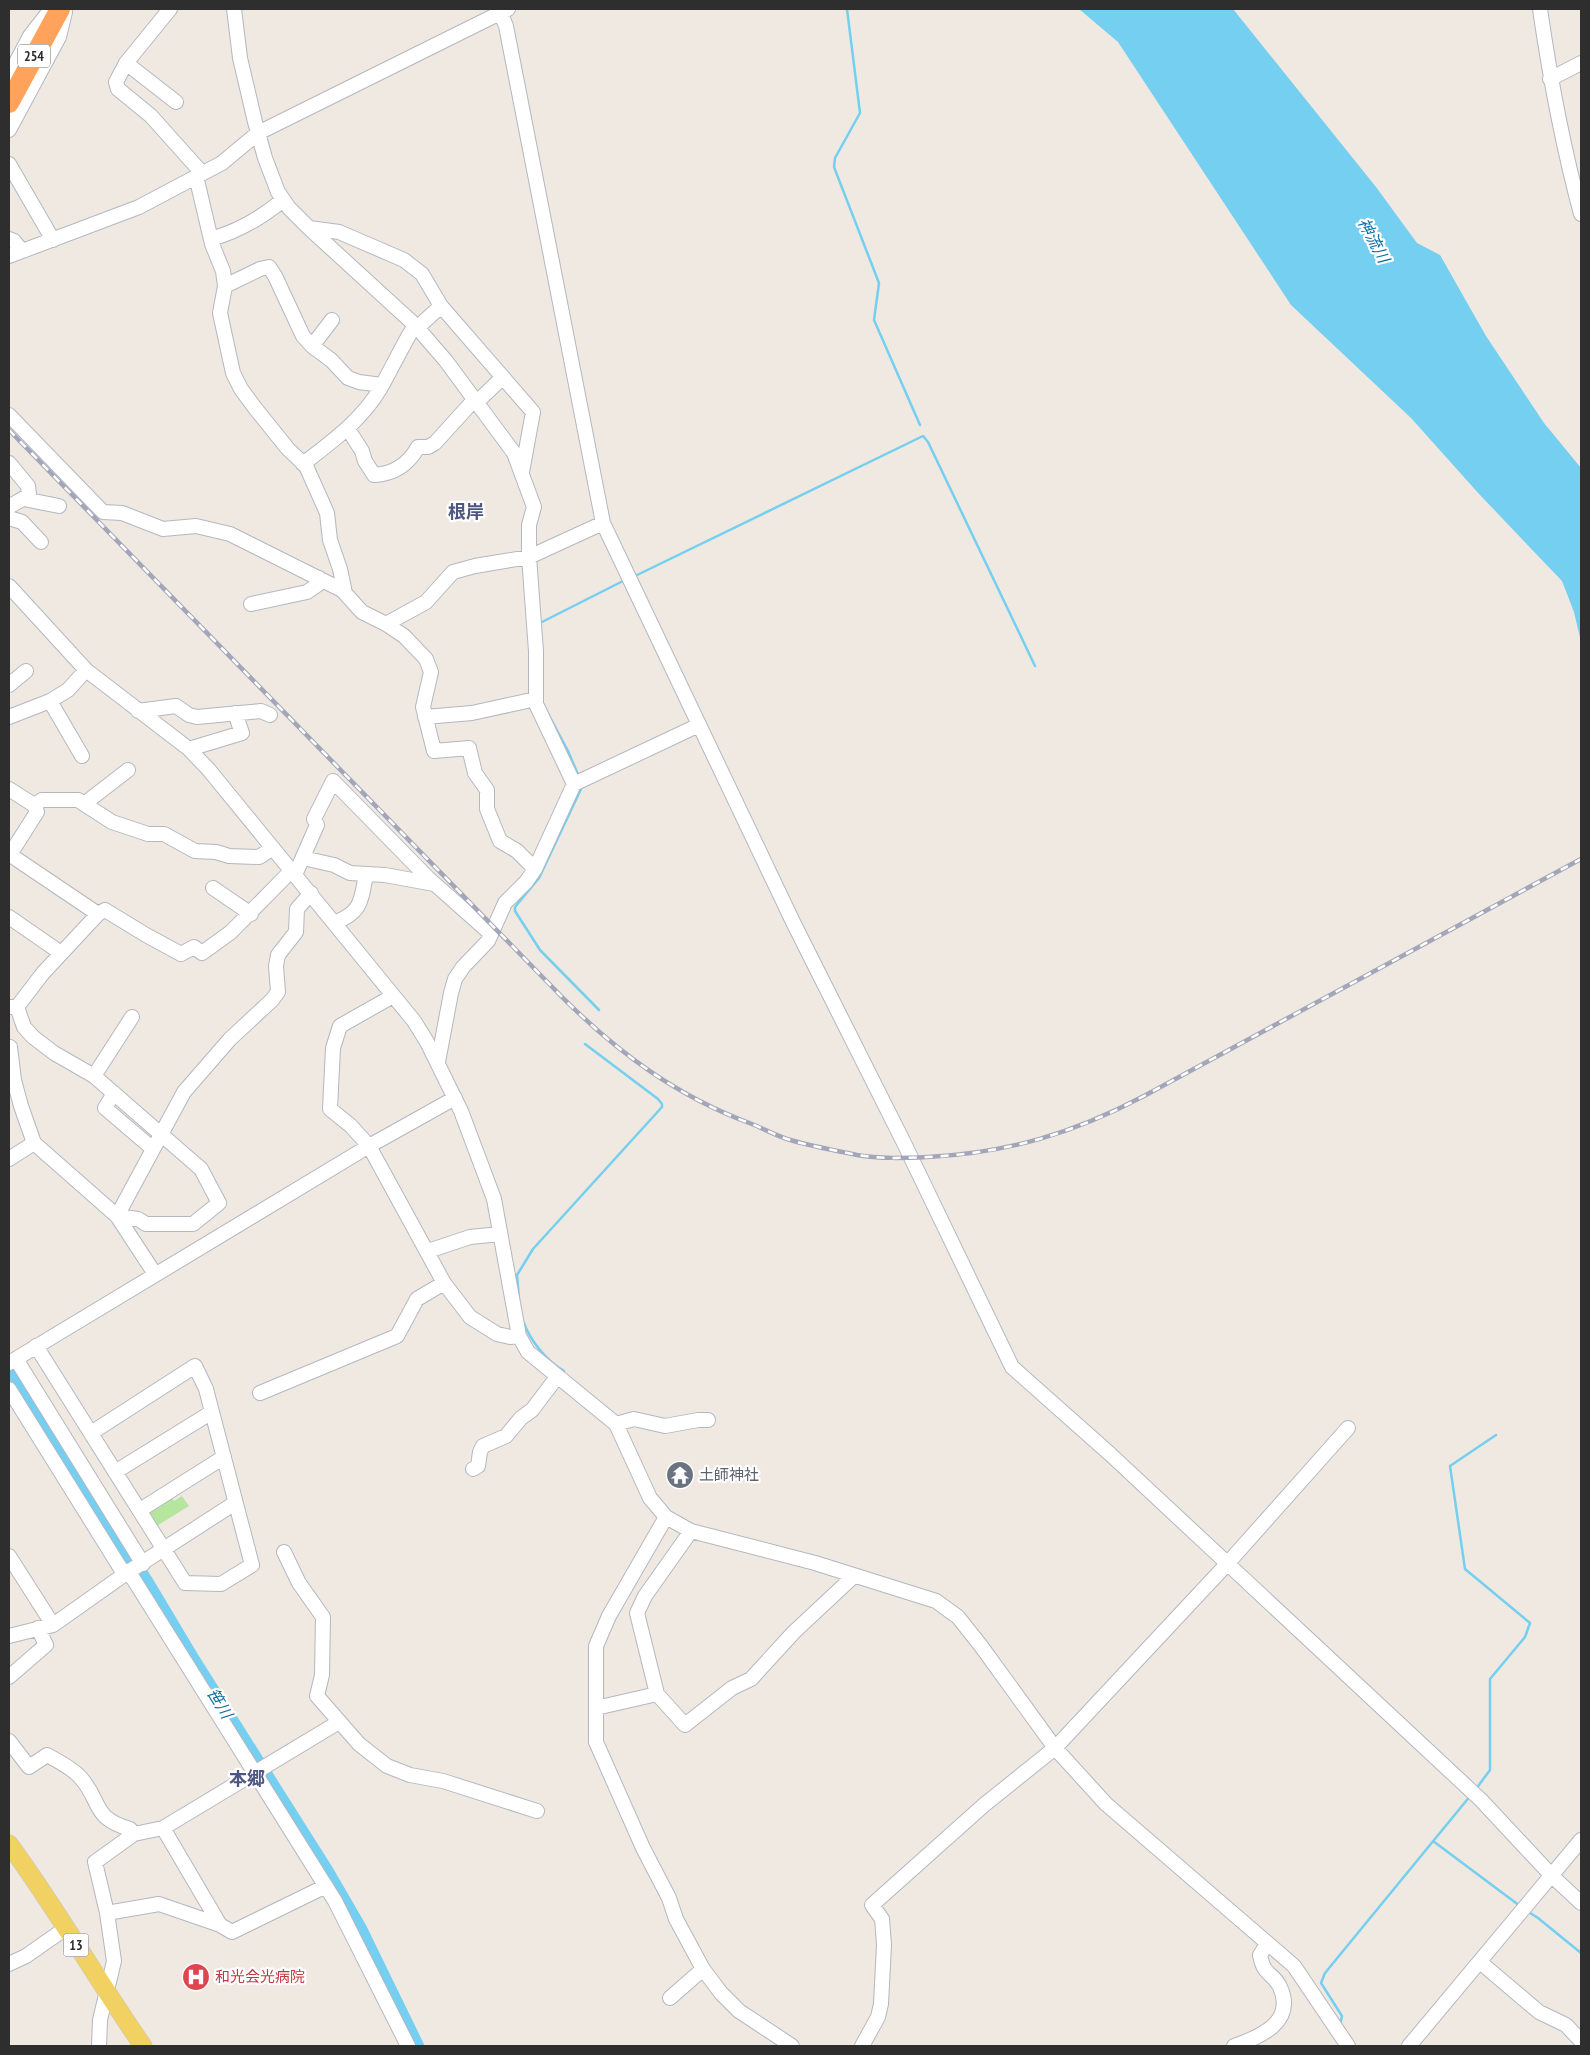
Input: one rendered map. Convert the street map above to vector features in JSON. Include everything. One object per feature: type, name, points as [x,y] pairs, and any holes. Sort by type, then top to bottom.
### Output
[{"type":"highway","name":"254","points":[[9,103],[60,9]]},
{"type":"main road","name":"13","points":[[9,1844],[36,1881],[106,1993],[143,2046]]},
{"type":"street","points":[[9,76],[30,36],[51,9]]},
{"type":"street","points":[[9,130],[58,37],[66,9]]},
{"type":"street","points":[[170,9],[126,63],[116,82],[118,89],[151,116],[199,174],[211,239],[223,271],[225,286],[220,313],[233,373],[255,408],[288,449],[306,466],[327,513],[330,540],[340,569],[345,593]]},
{"type":"street","points":[[234,9],[240,58],[258,133],[265,158],[283,200],[309,228],[416,326],[446,361],[514,452],[534,507],[529,525],[529,557],[536,651],[536,699],[539,711],[574,784]]},
{"type":"street","points":[[1540,9],[1550,79],[1581,214]]},
{"type":"street","points":[[9,239],[14,241],[15,253],[139,208],[222,162],[258,133],[503,10],[603,523],[789,913],[904,1143],[1012,1367],[1110,1454],[1481,1800],[1581,1904]]},
{"type":"street","points":[[126,63],[176,102]]},
{"type":"street","points":[[1550,79],[1581,63]]},
{"type":"street","points":[[9,164],[53,240]]},
{"type":"street","points":[[211,239],[227,235],[260,219],[283,200]]},
{"type":"street","points":[[309,228],[339,232],[404,260],[422,274],[441,306],[533,412],[522,472]]},
{"type":"street","points":[[225,286],[260,269],[269,268],[275,276],[304,336],[312,346],[331,360],[348,378],[359,382],[382,385]]},
{"type":"street","points":[[303,464],[348,429],[382,385],[399,351],[416,326],[441,306]]},
{"type":"street","points":[[312,346],[332,320]]},
{"type":"street","points":[[348,429],[374,475],[388,474],[406,464],[418,448],[435,443],[475,401],[503,377]]},
{"type":"street","points":[[9,415],[103,512],[122,513],[163,529],[196,526],[230,534],[345,593],[362,612],[404,636],[426,659],[431,672],[423,707],[434,751],[469,748],[475,773],[487,790],[487,809],[500,841],[517,851],[535,869]]},
{"type":"street","points":[[9,463],[28,486],[29,494],[9,507]]},
{"type":"street","points":[[24,499],[59,506]]},
{"type":"street","points":[[9,518],[22,522],[41,542]]},
{"type":"street","points":[[386,624],[426,602],[453,572],[475,566],[529,557],[603,523]]},
{"type":"street","points":[[251,604],[307,592],[320,583],[319,578]]},
{"type":"street","points":[[10,592],[86,670],[189,750],[209,770],[414,1021],[438,1062],[455,1098],[494,1199],[518,1336],[528,1352],[616,1424],[650,1498],[666,1517],[691,1531],[815,1563],[936,1601],[958,1617],[1055,1748],[1106,1804],[1299,1971],[1348,2046]]},
{"type":"street","points":[[9,717],[50,701],[68,690],[86,670]]},
{"type":"street","points":[[9,685],[26,671]]},
{"type":"street","points":[[425,717],[472,712],[536,699]]},
{"type":"street","points":[[50,701],[82,756]]},
{"type":"street","points":[[138,711],[176,706],[189,715],[197,717],[261,711],[270,715]]},
{"type":"street","points":[[189,750],[242,734],[235,713]]},
{"type":"street","points":[[438,1062],[450,993],[455,979],[488,941],[505,903],[526,882],[535,869],[574,784],[699,725]]},
{"type":"street","points":[[84,804],[128,770]]},
{"type":"street","points":[[117,1216],[138,1220],[146,1224],[193,1224],[219,1203],[201,1168],[94,1076],[54,1053],[33,1038],[24,1027],[13,1007],[98,914],[105,910],[181,954],[194,948],[202,953],[231,932],[294,872],[303,858],[317,825],[314,819],[333,781],[434,884],[490,934]]},
{"type":"street","points":[[9,789],[34,805],[37,812],[9,855],[98,914]]},
{"type":"street","points":[[34,805],[42,800],[78,800],[112,822],[148,834],[164,834],[196,851],[216,852],[229,856],[259,857],[273,848]]},
{"type":"street","points":[[303,858],[334,864],[350,873],[385,875],[434,884]]},
{"type":"street","points":[[334,923],[348,917],[361,902],[366,874]]},
{"type":"street","points":[[213,888],[251,914]]},
{"type":"street","points":[[117,1216],[184,1092],[230,1039],[272,1000],[278,992],[276,966],[278,955],[296,932],[296,909],[311,894]]},
{"type":"street","points":[[9,916],[62,953]]},
{"type":"street","points":[[394,996],[340,1026],[333,1048],[330,1109],[351,1126],[369,1146],[444,1283],[470,1317],[497,1334],[510,1337],[518,1336]]},
{"type":"street","points":[[94,1076],[132,1017]]},
{"type":"street","points":[[9,1043],[19,1097],[34,1143],[117,1216],[155,1274]]},
{"type":"street","points":[[114,1093],[105,1108],[153,1149]]},
{"type":"street","points":[[408,2046],[368,1963],[326,1886],[12,1361],[369,1146],[455,1098]]},
{"type":"street","points":[[9,1159],[34,1143]]},
{"type":"street","points":[[428,1251],[470,1237],[500,1234]]},
{"type":"street","points":[[260,1393],[397,1336],[417,1298],[444,1283]]},
{"type":"street","points":[[36,1346],[185,1584],[221,1584],[252,1564],[206,1389],[195,1366],[91,1433]]},
{"type":"street","points":[[473,1469],[478,1466],[483,1446],[506,1436],[521,1418],[532,1410],[557,1377]]},
{"type":"street","points":[[9,1389],[120,1568],[136,1568]]},
{"type":"street","points":[[115,1472],[212,1412]]},
{"type":"street","points":[[616,1424],[634,1419],[665,1426],[708,1420]]},
{"type":"street","points":[[862,2046],[878,2017],[881,2004],[884,1945],[882,1920],[872,1905],[984,1805],[1055,1748],[1227,1564],[1348,1428]]},
{"type":"street","points":[[140,1510],[224,1457]]},
{"type":"street","points":[[9,1636],[53,1625],[235,1503]]},
{"type":"street","points":[[666,1517],[623,1591],[598,1639],[595,1664],[596,1742],[643,1848],[669,1898],[676,1919],[703,1969],[721,1993],[739,2011],[792,2046]]},
{"type":"street","points":[[691,1531],[645,1596],[637,1613],[657,1694],[685,1725],[732,1688],[751,1679],[794,1632],[854,1576]]},
{"type":"street","points":[[284,1552],[299,1583],[322,1617],[322,1675],[317,1696],[359,1744],[387,1766],[410,1775],[443,1781],[537,1811]]},
{"type":"street","points":[[9,1556],[53,1625]]},
{"type":"street","points":[[9,1677],[46,1645],[38,1628]]},
{"type":"street","points":[[596,1708],[657,1694]]},
{"type":"street","points":[[99,2046],[100,2020],[114,1961],[107,1912],[95,1862],[134,1834],[163,1828],[338,1722]]},
{"type":"street","points":[[9,1741],[29,1767],[47,1755],[59,1761],[80,1777],[104,1817],[119,1826],[130,1829],[134,1834]]},
{"type":"street","points":[[163,1828],[220,1925]]},
{"type":"street","points":[[1409,2046],[1581,1840]]},
{"type":"street","points":[[107,1912],[159,1904],[220,1925],[232,1932],[326,1886]]},
{"type":"street","points":[[9,1964],[26,1956],[66,1928]]},
{"type":"street","points":[[1234,2046],[1265,2033],[1278,2023],[1282,2014],[1283,1999],[1280,1988],[1262,1966],[1260,1955],[1267,1944]]},
{"type":"street","points":[[1480,1962],[1539,2012],[1566,2026],[1581,2041]]},
{"type":"street","points":[[670,1998],[703,1969]]},
{"type":"green space","points":[[170,1495],[174,1501],[182,1496],[189,1506],[155,1527],[147,1515],[150,1508]]},
{"type":"water","name":"神流川","points":[[1079,9],[1233,9],[1376,187],[1417,243],[1440,255],[1486,336],[1544,423],[1581,468],[1581,642],[1574,612],[1562,581],[1480,495],[1411,418],[1291,305],[1118,42]]},
{"type":"waterway","points":[[847,9],[860,113],[835,158],[834,167],[879,283],[874,320],[920,425]]},
{"type":"waterway","points":[[635,576],[923,436],[928,442],[1035,666]]},
{"type":"waterway","points":[[538,624],[625,580]]},
{"type":"waterway","points":[[546,710],[568,751],[579,777]]},
{"type":"waterway","points":[[581,785],[581,789],[539,878],[515,907],[515,911],[540,950],[599,1010]]},
{"type":"waterway","points":[[519,1299],[517,1275],[533,1249],[662,1107],[658,1099],[585,1044]]},
{"type":"waterway","points":[[523,1321],[539,1349],[551,1362],[564,1371]]},
{"type":"waterway","name":"笹川","points":[[9,1368],[326,1872],[359,1929],[416,2046]]},
{"type":"waterway","points":[[1476,1789],[1490,1770],[1490,1679],[1525,1637],[1530,1623],[1465,1569],[1450,1466],[1496,1435]]},
{"type":"waterway","points":[[1340,2025],[1342,2016],[1321,1983],[1325,1973],[1471,1795]]},
{"type":"waterway","points":[[1433,1841],[1520,1906]]},
{"type":"waterway","points":[[1527,1911],[1581,1953]]},
{"type":"railway","points":[[9,430],[562,997],[605,1037],[650,1071],[699,1101],[778,1136],[795,1141],[857,1155],[892,1158],[957,1155],[986,1151],[1013,1146],[1066,1131],[1092,1121],[1144,1096],[1581,859]]},
{"type":"place","name":"土師神社","points":[[680,1475]]},
{"type":"place","name":"和光会光病院","points":[[196,1977]]},
{"type":"district","name":"根岸","points":[[466,512]]},
{"type":"district","name":"本郷","points":[[247,1779]]}]
